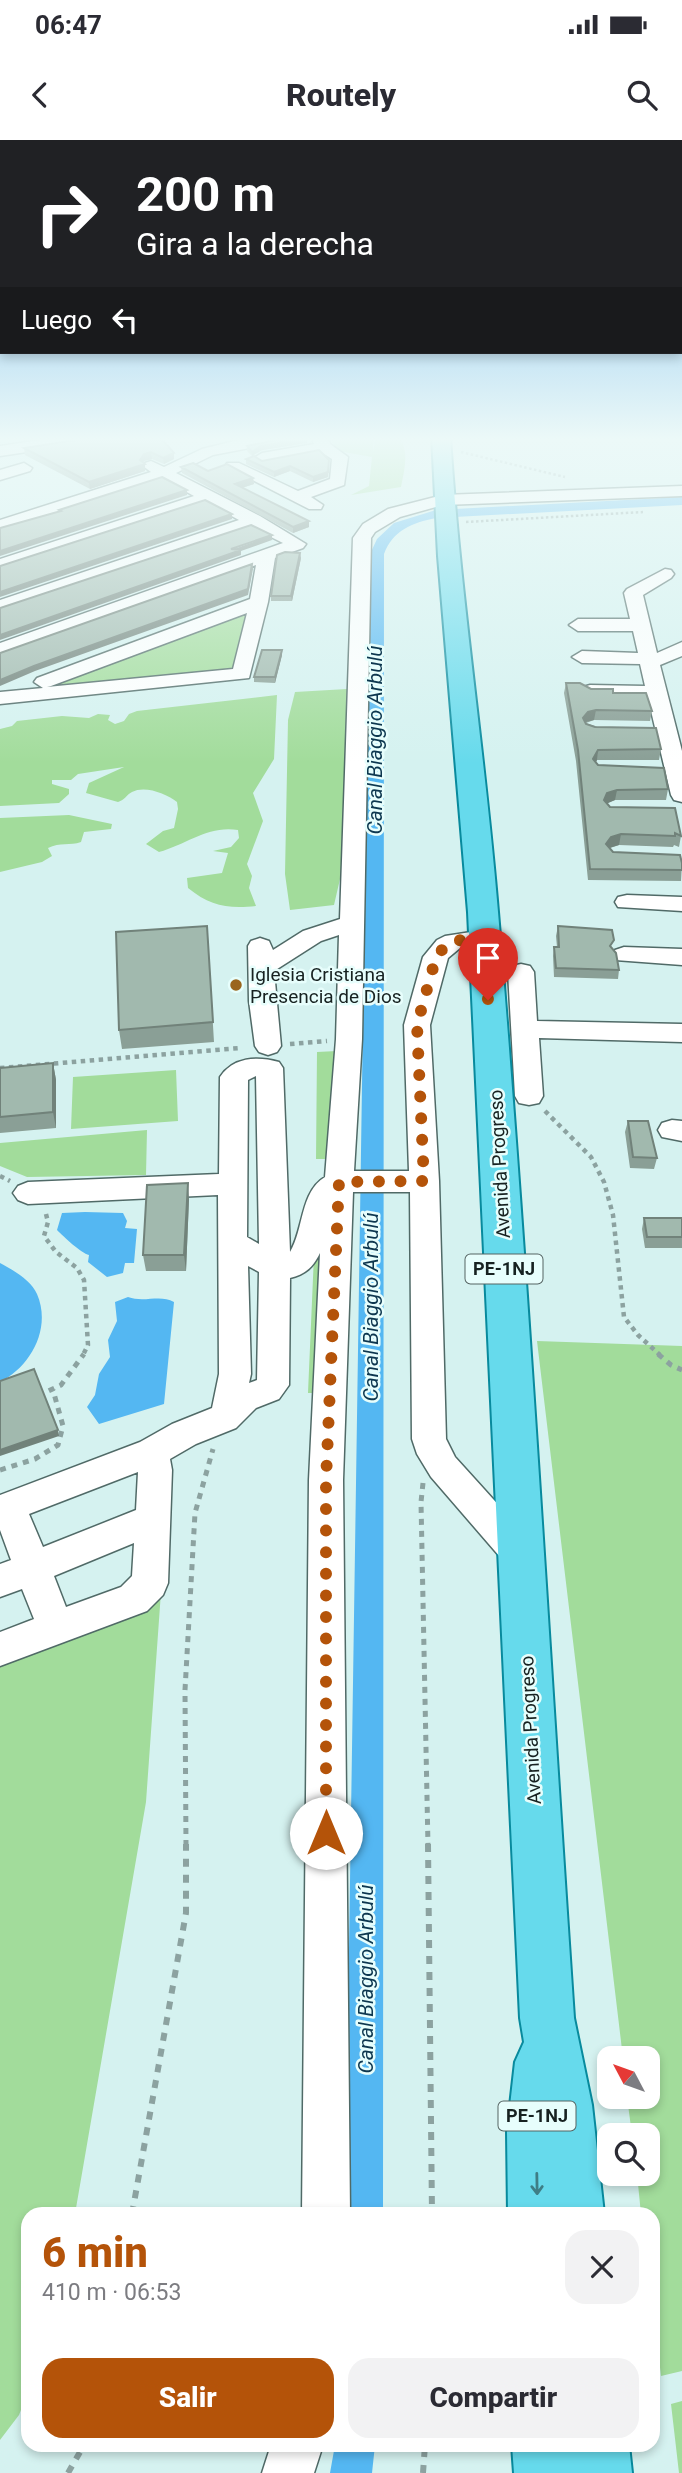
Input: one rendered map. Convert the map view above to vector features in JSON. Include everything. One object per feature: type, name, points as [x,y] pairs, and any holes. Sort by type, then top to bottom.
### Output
[{"type":"main road","name":"Avenida Progreso","points":[[447,545],[484,937],[506,1001],[517,1085],[520,1555],[547,2018],[564,2105],[574,2207]]},
{"type":"main road","name":"Avenida Progreso","points":[[537,2207],[536,2132],[547,2018]]},
{"type":"main road","points":[[544,2452],[546,2473]]},
{"type":"main road","points":[[598,2452],[600,2473]]},
{"type":"street","points":[[38,545],[183,630]]},
{"type":"street","points":[[0,565],[61,545]]},
{"type":"street","points":[[0,607],[183,545]]},
{"type":"street","points":[[0,650],[295,545]]},
{"type":"street","points":[[326,2207],[326,1480],[339,1182],[349,1039],[362,545]]},
{"type":"street","points":[[4,697],[242,674],[259,602],[266,556]]},
{"type":"street","points":[[665,574],[633,593],[657,692],[673,737],[678,805]]},
{"type":"street","points":[[4,697],[259,602]]},
{"type":"street","points":[[578,625],[641,625]]},
{"type":"street","points":[[582,657],[667,658],[682,648]]},
{"type":"street","points":[[590,691],[657,692]]},
{"type":"street","points":[[642,729],[673,737]]},
{"type":"street","points":[[652,769],[676,770]]},
{"type":"street","points":[[628,902],[682,904]]},
{"type":"street","points":[[268,1045],[260,956],[351,923]]},
{"type":"street","points":[[484,937],[454,941],[446,945],[436,957],[417,1025],[424,1181],[429,1439],[434,1454],[443,1467],[520,1555]]},
{"type":"street","points":[[624,955],[682,957]]},
{"type":"street","points":[[517,1085],[526,1039],[506,1001],[521,972]]},
{"type":"street","points":[[526,1039],[682,1033]]},
{"type":"street","points":[[526,1039],[682,1049]]},
{"type":"street","points":[[56,1628],[16,1574],[4,1508],[152,1452],[273,1385],[275,1265],[271,1073],[262,1066],[239,1071],[234,1077],[232,1242],[235,1374],[226,1411]]},
{"type":"street","points":[[232,1242],[285,1268],[297,1264],[310,1245],[326,1191],[339,1182],[424,1181]]},
{"type":"street","points":[[27,1193],[233,1184]]},
{"type":"street","points":[[0,1648],[142,1594],[149,1583],[155,1470],[152,1452]]},
{"type":"street","points":[[16,1574],[153,1519]]},
{"type":"street","points":[[288,2473],[295,2452]]},
{"type":"path","points":[[0,1068],[349,1039]]},
{"type":"path","points":[[517,1085],[591,1157],[604,1182],[613,1215],[624,1317],[638,1335],[671,1365],[682,1370]]},
{"type":"path","points":[[0,1176],[39,1201],[48,1222],[44,1236],[56,1252],[77,1268],[86,1292],[88,1345],[71,1374],[53,1390],[25,1400]]},
{"type":"path","points":[[0,1470],[47,1453],[58,1444],[63,1425],[53,1390]]},
{"type":"path","points":[[133,2207],[186,1913],[185,1690],[195,1513],[204,1473],[226,1411]]},
{"type":"path","points":[[429,1439],[421,1502],[432,2207]]},
{"type":"path","points":[[68,2473],[80,2452]]},
{"type":"path","points":[[423,2473],[424,2452]]},
{"type":"green space","points":[[251,609],[235,671],[29,692]]},
{"type":"green space","points":[[347,689],[351,718],[343,866],[334,905],[290,910],[285,874],[288,720],[295,692]]},
{"type":"green space","points":[[277,695],[274,759],[253,793],[263,821],[247,864],[252,876],[249,888],[256,906],[220,905],[204,899],[188,888],[187,878],[222,873],[228,853],[213,851],[231,847],[239,838],[238,830],[217,830],[159,852],[146,844],[163,831],[174,828],[177,802],[162,793],[143,789],[132,792],[118,802],[86,793],[89,783],[124,767],[78,774],[71,780],[52,780],[52,784],[69,789],[69,794],[59,803],[0,806],[0,729],[12,726],[17,721],[62,716],[89,718],[98,714],[110,715],[108,720],[115,724],[137,711]]},
{"type":"green space","points":[[69,815],[112,824],[111,829],[84,832],[81,842],[48,848],[52,856],[42,862],[0,872],[0,818]]},
{"type":"green space","points":[[337,1051],[333,1159],[316,1159],[317,1052]]},
{"type":"green space","points":[[176,1070],[178,1121],[71,1129],[73,1077]]},
{"type":"green space","points":[[147,1130],[146,1175],[27,1177],[0,1166],[0,1143]]},
{"type":"green space","points":[[330,1253],[324,1393],[308,1393],[314,1255]]},
{"type":"green space","points":[[537,1341],[682,1346],[682,2371],[661,2376],[660,2207],[640,2207],[638,2186],[660,2186],[660,2123],[630,2123],[629,2109],[660,2109],[660,2046],[622,2046]]},
{"type":"green space","points":[[161,1592],[146,1802],[76,2207],[21,2207],[21,2410],[0,2440],[0,1646]]},
{"type":"green space","points":[[682,2401],[682,2473],[679,2473],[671,2404]]},
{"type":"water","points":[[62,1213],[123,1213],[127,1221],[125,1228],[137,1229],[134,1263],[125,1263],[123,1273],[107,1277],[88,1262],[89,1255],[57,1230]]},
{"type":"water","points":[[0,1263],[31,1284],[41,1307],[42,1320],[40,1333],[29,1357],[21,1367],[0,1382]]},
{"type":"water","points":[[128,1297],[174,1302],[164,1404],[99,1424],[87,1407],[95,1395],[99,1374],[110,1357],[108,1340],[117,1321],[115,1302]]},
{"type":"building","points":[[0,545],[19,545],[0,551]]},
{"type":"building","points":[[66,545],[140,545],[0,592],[0,566]]},
{"type":"building","points":[[191,545],[243,545],[231,549],[241,550],[0,635],[0,608]]},
{"type":"building","points":[[285,552],[300,553],[291,596],[271,596],[277,555]]},
{"type":"building","points":[[252,564],[248,589],[0,680],[0,653]]},
{"type":"building","points":[[262,650],[282,650],[275,677],[254,677]]},
{"type":"building","points":[[566,683],[580,683],[591,689],[613,689],[613,693],[646,693],[652,711],[596,710],[588,712],[583,718],[586,724],[595,727],[656,728],[661,749],[598,750],[593,759],[598,765],[664,768],[668,789],[617,790],[607,793],[604,800],[610,807],[675,808],[681,836],[675,833],[675,836],[621,834],[611,837],[606,844],[613,852],[680,855],[682,870],[590,869],[578,750]]},
{"type":"building","points":[[207,926],[213,1022],[119,1030],[116,932]]},
{"type":"building","points":[[558,926],[612,930],[614,940],[610,946],[616,953],[619,970],[556,968],[554,947],[559,947]]},
{"type":"building","points":[[53,1063],[53,1112],[0,1117],[0,1068]]},
{"type":"building","points":[[628,1121],[648,1121],[657,1158],[633,1157]]},
{"type":"building","points":[[188,1183],[184,1255],[143,1255],[147,1185]]},
{"type":"building","points":[[644,1218],[682,1218],[682,1237],[647,1237]]},
{"type":"building","points":[[34,1369],[58,1430],[0,1450],[0,1381]]},
{"type":"waterway","name":"Canal Biaggio Arbulú","points":[[364,2207],[377,554],[381,545]]},
{"type":"waterway","name":"Canal Biaggio Arbulú","points":[[351,2473],[354,2452]]},
{"type":"place","name":"Iglesia Cristiana Presencia de Dios","points":[[236,985]]},
{"type":"route","points":[[326,1833],[326,1480],[339,1182],[424,1181],[417,1025],[436,957],[446,945],[454,941],[484,937],[488,1000]]}]
